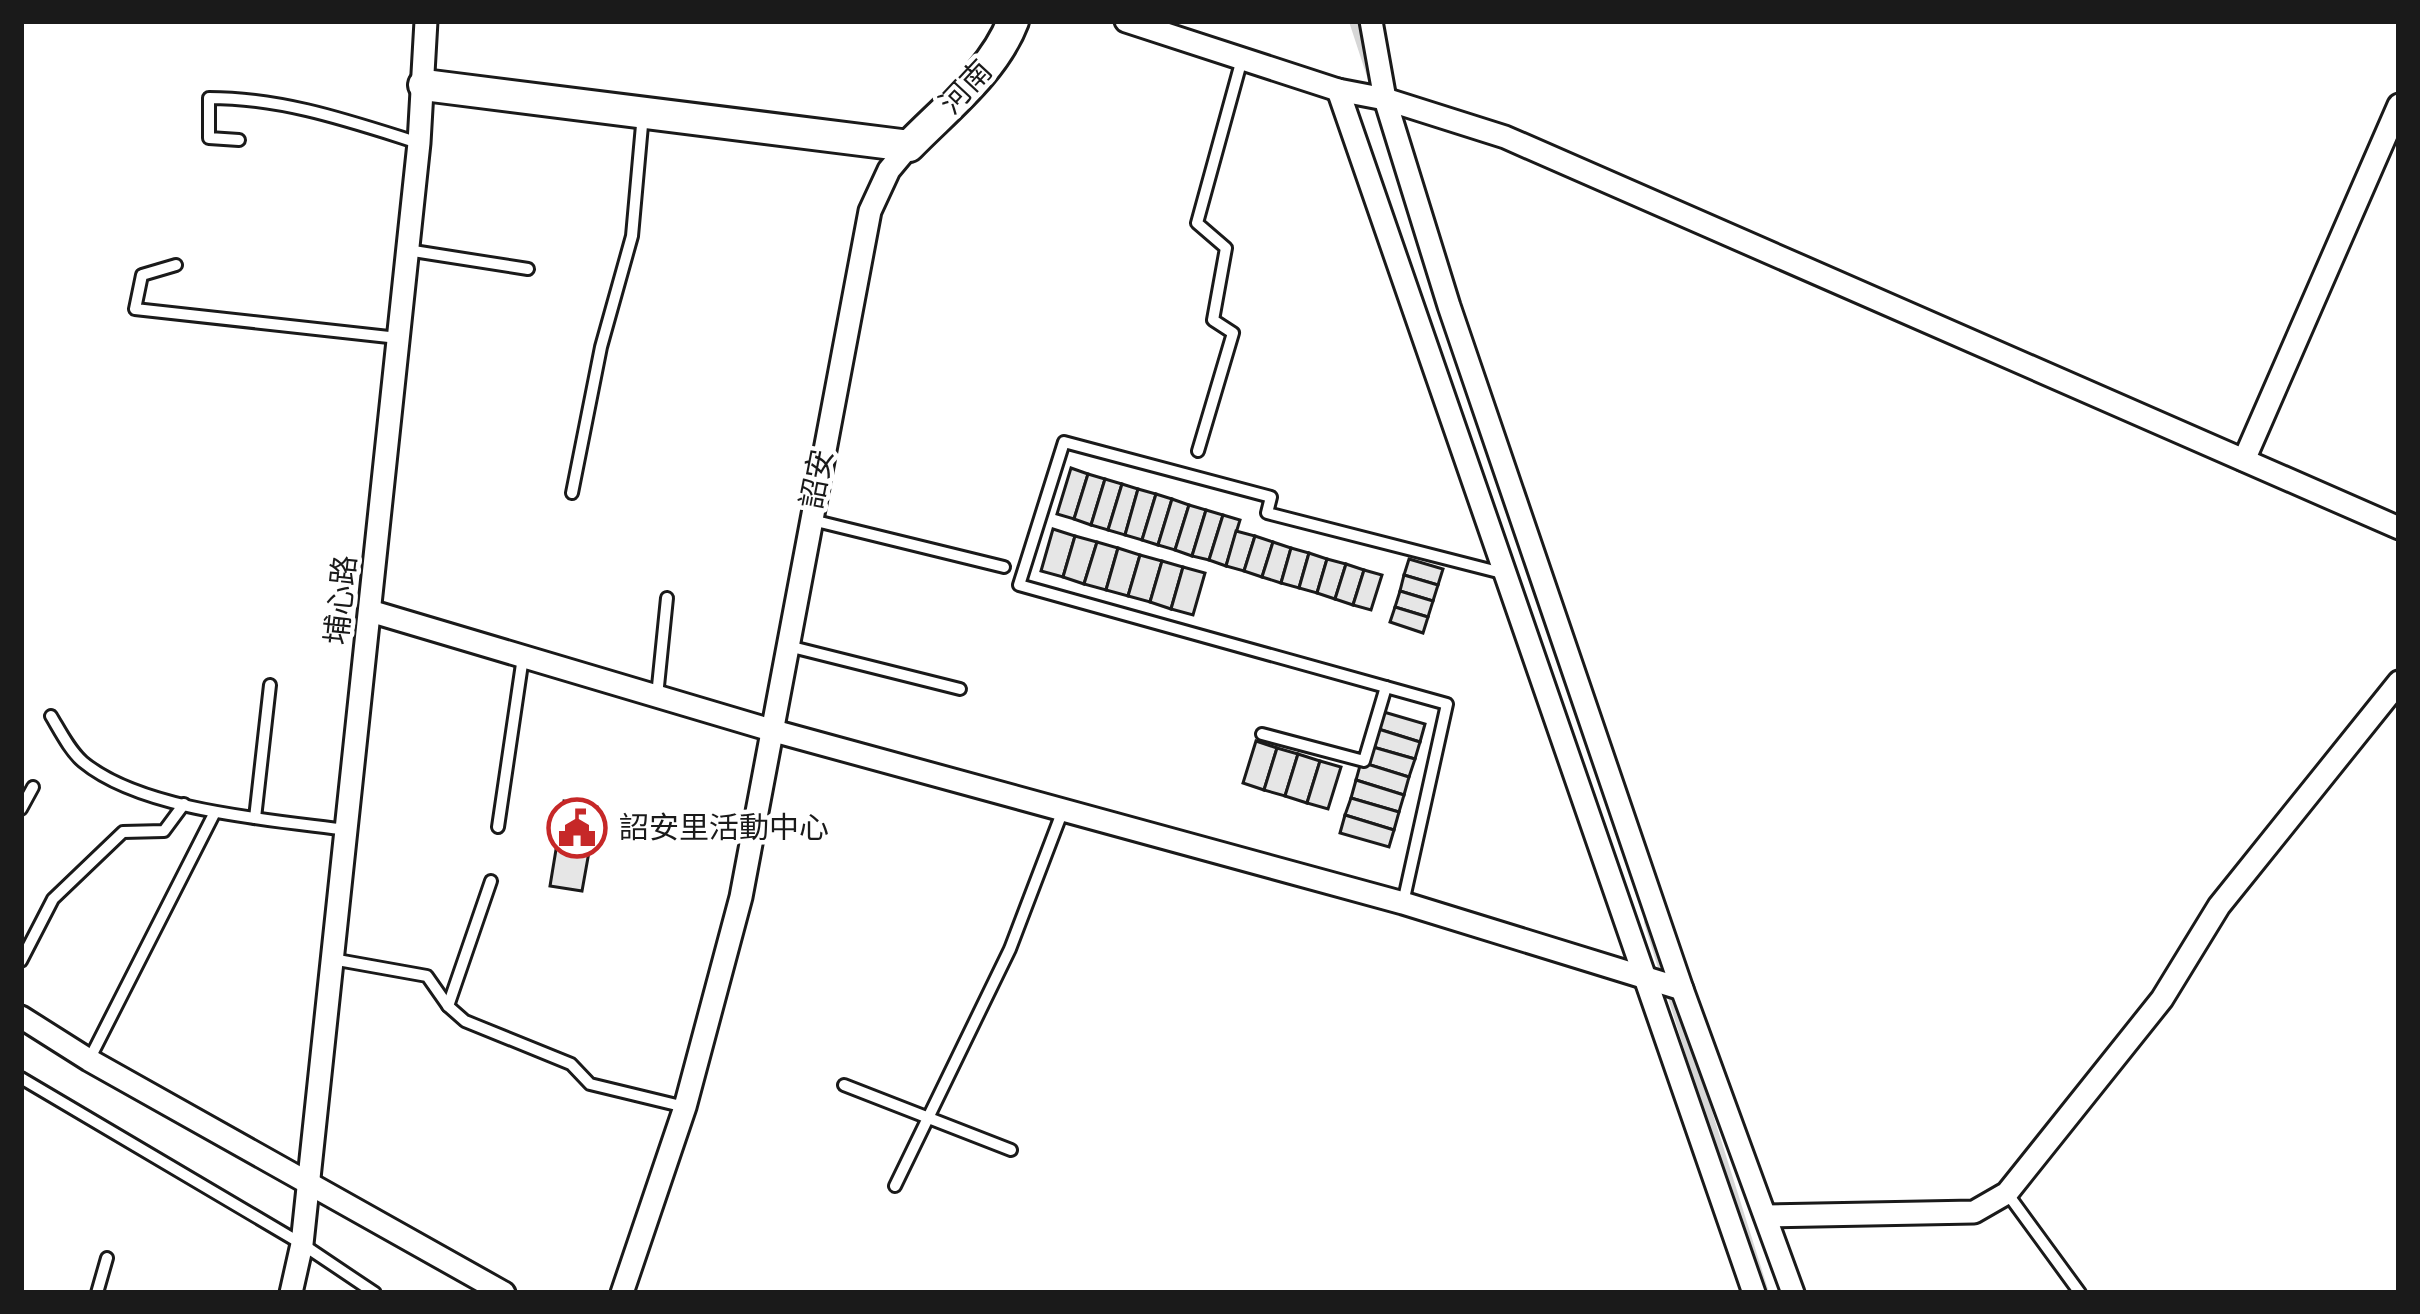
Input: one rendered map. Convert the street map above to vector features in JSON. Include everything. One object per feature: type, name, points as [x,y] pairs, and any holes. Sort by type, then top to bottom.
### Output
[{"type":"street","name":"埔心路","points":[[291,1293],[302,1244],[370,611],[419,143],[426,21]]},
{"type":"street","name":"河南","points":[[909,146],[1004,46],[1013,21]]},
{"type":"street","points":[[1126,21],[1165,27],[1338,90],[1385,99],[1504,137],[2399,528]]},
{"type":"street","points":[[1371,21],[1385,99],[1449,306],[1682,989],[1793,1293]]},
{"type":"street","points":[[424,85],[909,146]]},
{"type":"street","points":[[1338,90],[1754,1293]]},
{"type":"street","points":[[2244,460],[2399,105]]},
{"type":"street","name":"詔安","points":[[622,1293],[685,1107],[741,896],[870,212],[889,170],[909,146]]},
{"type":"street","points":[[370,611],[774,731],[1403,903],[1682,989]]},
{"type":"street","points":[[1767,1216],[1974,1213],[2007,1193],[2162,999],[2219,906],[2399,682]]},
{"type":"street","points":[[21,1017],[504,1293]]},
{"type":"lane","points":[[1198,451],[1233,333],[1213,320],[1226,248],[1197,223],[1242,58]]},
{"type":"lane","points":[[239,140],[208,138],[209,98],[252,98],[304,107],[419,143]]},
{"type":"lane","points":[[572,493],[601,347],[632,236],[643,111]]},
{"type":"lane","points":[[407,250],[528,269]]},
{"type":"lane","points":[[176,266],[142,275],[135,309],[398,338]]},
{"type":"lane","points":[[1403,903],[1447,704],[1019,585],[1064,442],[1271,497],[1267,513],[1502,573]]},
{"type":"lane","points":[[809,519],[1004,567]]},
{"type":"lane","points":[[657,696],[668,598]]},
{"type":"lane","points":[[788,646],[960,689]]},
{"type":"lane","points":[[498,827],[523,657]]},
{"type":"lane","points":[[255,818],[270,685]]},
{"type":"lane","points":[[1262,734],[1364,761],[1386,687]]},
{"type":"lane","points":[[51,716],[80,760],[110,780],[214,814],[346,830]]},
{"type":"lane","points":[[21,809],[33,787]]},
{"type":"lane","points":[[21,962],[53,899],[123,832],[164,831],[184,804]]},
{"type":"lane","points":[[895,1186],[1010,949],[1063,810]]},
{"type":"lane","points":[[89,1060],[214,814]]},
{"type":"lane","points":[[448,1006],[491,881]]},
{"type":"lane","points":[[332,959],[427,976],[465,1021],[571,1064],[590,1084],[685,1107]]},
{"type":"lane","points":[[21,1078],[302,1244],[375,1293]]},
{"type":"lane","points":[[844,1084],[1011,1150]]},
{"type":"lane","points":[[2007,1193],[2080,1293]]},
{"type":"lane","points":[[97,1293],[106,1258]]},
{"type":"building","points":[[1071,468],[1088,474],[1074,519],[1057,514]]},
{"type":"building","points":[[1088,474],[1105,479],[1091,525],[1074,519]]},
{"type":"building","points":[[1105,479],[1122,484],[1108,530],[1091,525]]},
{"type":"building","points":[[1122,484],[1138,489],[1125,535],[1108,530]]},
{"type":"building","points":[[1138,489],[1156,494],[1142,540],[1125,535]]},
{"type":"building","points":[[1156,494],[1172,499],[1158,545],[1142,540]]},
{"type":"building","points":[[1172,499],[1189,505],[1175,550],[1158,545]]},
{"type":"building","points":[[1189,505],[1206,510],[1192,556],[1175,550]]},
{"type":"building","points":[[1206,510],[1223,515],[1209,560],[1192,556]]},
{"type":"building","points":[[1223,515],[1240,520],[1226,566],[1209,560]]},
{"type":"building","points":[[1053,529],[1075,536],[1063,577],[1041,571]]},
{"type":"building","points":[[1236,531],[1255,536],[1244,571],[1226,566]]},
{"type":"building","points":[[1075,536],[1097,542],[1084,584],[1063,577]]},
{"type":"building","points":[[1255,536],[1273,542],[1262,577],[1244,571]]},
{"type":"building","points":[[1097,542],[1118,548],[1106,590],[1084,584]]},
{"type":"building","points":[[1273,542],[1291,548],[1281,583],[1262,577]]},
{"type":"building","points":[[1118,548],[1140,555],[1128,596],[1106,590]]},
{"type":"building","points":[[1291,548],[1309,553],[1299,588],[1281,583]]},
{"type":"building","points":[[1309,553],[1327,559],[1317,593],[1299,588]]},
{"type":"building","points":[[1140,555],[1162,561],[1150,602],[1128,596]]},
{"type":"building","points":[[1327,559],[1346,564],[1335,599],[1317,593]]},
{"type":"building","points":[[1409,559],[1443,569],[1438,585],[1404,575]]},
{"type":"building","points":[[1162,561],[1183,567],[1171,609],[1150,602]]},
{"type":"building","points":[[1346,564],[1364,570],[1353,605],[1335,599]]},
{"type":"building","points":[[1183,567],[1205,573],[1193,615],[1171,609]]},
{"type":"building","points":[[1364,570],[1382,575],[1371,610],[1353,605]]},
{"type":"building","points":[[1404,575],[1438,585],[1433,601],[1400,591]]},
{"type":"building","points":[[1400,591],[1433,601],[1428,617],[1395,607]]},
{"type":"building","points":[[1395,607],[1428,617],[1423,633],[1390,622]]},
{"type":"building","points":[[1377,710],[1425,724],[1420,742],[1372,727]]},
{"type":"building","points":[[1372,727],[1420,742],[1415,759],[1366,745]]},
{"type":"building","points":[[1256,741],[1277,748],[1264,790],[1243,783]]},
{"type":"building","points":[[1366,745],[1415,759],[1409,777],[1361,762]]},
{"type":"building","points":[[1277,748],[1298,754],[1285,796],[1264,790]]},
{"type":"building","points":[[1298,754],[1320,761],[1307,803],[1285,796]]},
{"type":"building","points":[[1320,761],[1341,767],[1328,809],[1307,803]]},
{"type":"building","points":[[1361,762],[1409,777],[1404,795],[1356,780]]},
{"type":"building","points":[[1356,780],[1404,795],[1399,812],[1351,798]]},
{"type":"building","points":[[1351,798],[1399,812],[1394,830],[1345,815]]},
{"type":"building","name":"詔安里活動中心","points":[[564,801],[597,807],[582,891],[550,886]]},
{"type":"building","points":[[1345,815],[1394,830],[1389,847],[1340,833]]},
{"type":"waterway","points":[[1353,21],[1373,82]]},
{"type":"waterway","points":[[1648,922],[1665,977]]},
{"type":"waterway","points":[[1670,991],[1765,1293]]},
{"type":"place","name":"詔安里活動中心","points":[[577,828]]}]
